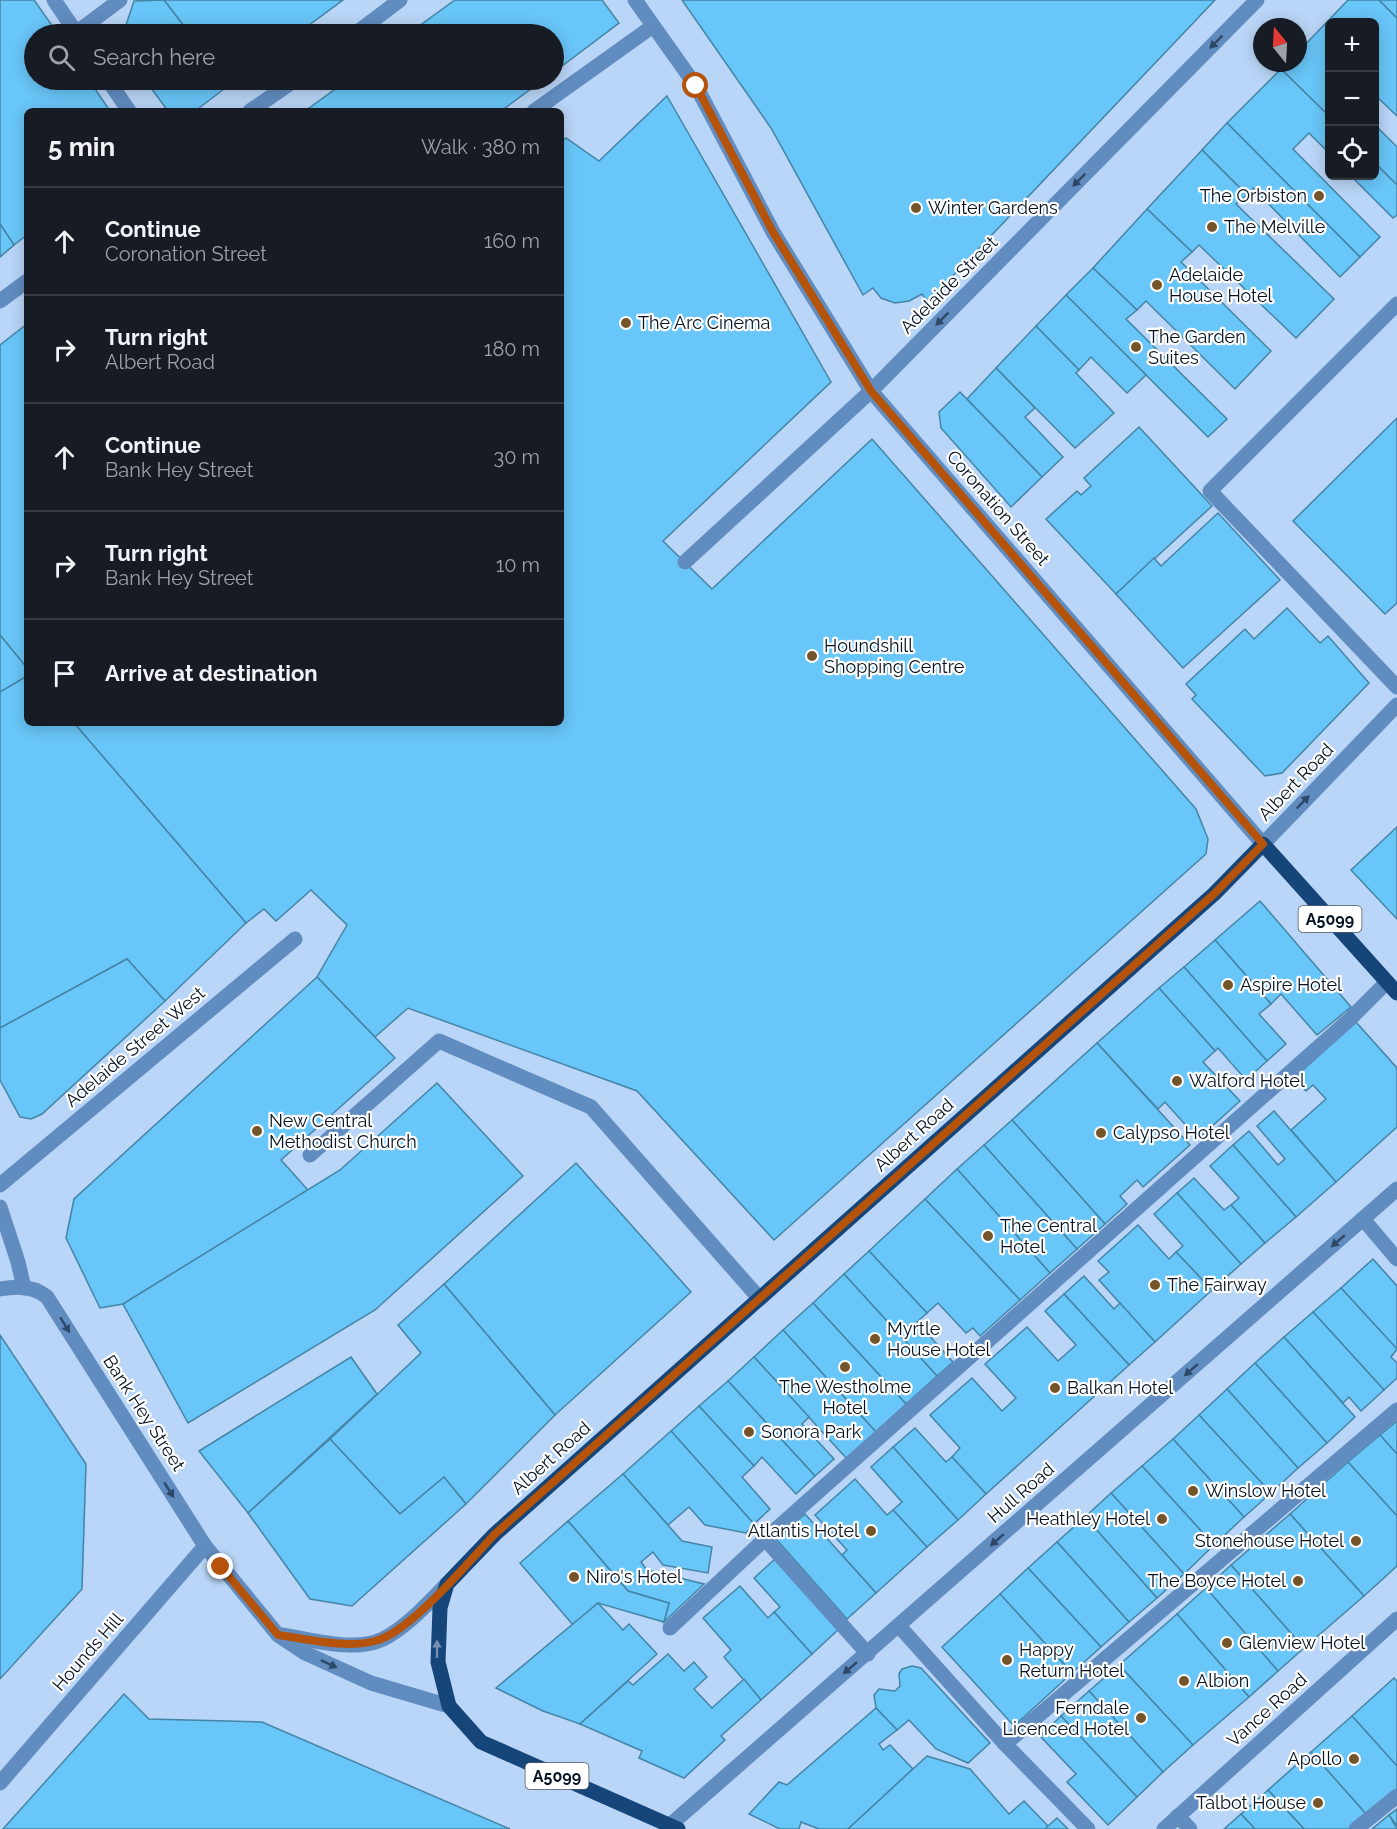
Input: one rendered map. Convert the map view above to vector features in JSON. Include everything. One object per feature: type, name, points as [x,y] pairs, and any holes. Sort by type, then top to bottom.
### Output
[{"type":"main road","name":"Coronation Street","points":[[1263,844],[1392,988]]},
{"type":"main road","name":"Albert Road","points":[[447,1584],[495,1534],[1214,894],[1263,844]]},
{"type":"main road","name":"A5099","points":[[447,1584],[440,1608],[438,1662],[449,1706],[482,1742],[674,1827]]},
{"type":"street","points":[[54,0],[70,24]]},
{"type":"street","points":[[89,24],[120,0]]},
{"type":"street","points":[[368,24],[400,0]]},
{"type":"street","name":"Coronation Street","points":[[635,0],[696,86],[773,232],[871,391],[1263,844]]},
{"type":"street","name":"Adelaide Street","points":[[685,562],[871,391],[1257,0]]},
{"type":"street","points":[[564,90],[653,26]]},
{"type":"street","points":[[115,90],[127,108]]},
{"type":"street","points":[[254,108],[280,90]]},
{"type":"street","points":[[538,108],[563,90]]},
{"type":"street","points":[[0,301],[24,283]]},
{"type":"street","points":[[1397,304],[1210,491],[1397,687]]},
{"type":"street","name":"Albert Road","points":[[1263,844],[1395,710]]},
{"type":"street","name":"Adelaide Street West","points":[[0,1185],[295,939]]},
{"type":"street","points":[[670,1628],[765,1539],[1341,1027],[1392,988]]},
{"type":"street","points":[[310,1155],[439,1041],[591,1107],[759,1299]]},
{"type":"street","name":"Hull Road","points":[[674,1827],[899,1626],[1397,1189]]},
{"type":"street","points":[[0,1207],[24,1288],[0,1289]]},
{"type":"street","points":[[1363,1219],[1397,1259]]},
{"type":"street","name":"Bank Hey Street","points":[[24,1288],[41,1293],[54,1307],[205,1546],[278,1635],[305,1653],[371,1683],[449,1706]]},
{"type":"street","points":[[1005,1743],[1397,1410]]},
{"type":"street","points":[[765,1539],[868,1654]]},
{"type":"street","name":"Hounds Hill","points":[[0,1783],[205,1546]]},
{"type":"street","points":[[278,1635],[347,1644],[383,1639],[420,1611],[447,1584]]},
{"type":"street","name":"Vance Road","points":[[1164,1829],[1397,1619]]},
{"type":"street","points":[[899,1626],[1005,1743],[1088,1829]]},
{"type":"street","points":[[1356,1829],[1397,1796]]},
{"type":"street","points":[[1178,1816],[1190,1829]]},
{"type":"shaded area","points":[[0,0],[1397,0],[1397,1829],[0,1829]]},
{"type":"building","points":[[0,0],[34,0],[51,24],[24,24],[24,90],[96,90],[108,108],[24,108],[24,237],[14,245],[0,224]]},
{"type":"building","points":[[164,0],[343,0],[311,24],[182,24]]},
{"type":"building","points":[[164,0],[182,24],[126,24],[134,1]]},
{"type":"building","points":[[455,0],[602,0],[619,23],[564,64],[564,24],[422,24]]},
{"type":"building","name":"Winter Gardens","points":[[682,0],[1215,0],[928,302],[922,294],[909,301],[895,303],[881,298],[873,288],[863,295],[771,128]]},
{"type":"building","points":[[1348,0],[1379,0],[1397,18],[1397,116],[1379,99],[1379,18],[1331,18]]},
{"type":"building","points":[[1379,0],[1397,0],[1397,18]]},
{"type":"building","points":[[1325,24],[1325,112],[1284,72],[1307,72],[1307,43]]},
{"type":"building","name":"The Orbiston","points":[[1278,72],[1284,72],[1325,112],[1325,149],[1309,133],[1293,149],[1380,237],[1360,257],[1227,123]]},
{"type":"building","points":[[152,90],[223,90],[199,108],[166,108]]},
{"type":"building","points":[[334,90],[529,90],[505,108],[309,108]]},
{"type":"building","name":"Houndshill Shopping Centre","points":[[667,96],[831,382],[663,541],[712,589],[872,439],[1196,809],[1208,839],[1206,854],[774,1240],[637,1091],[408,1008],[375,1037],[317,977],[347,925],[311,890],[276,921],[264,909],[246,923],[77,726],[564,726],[564,140],[566,138],[599,161]]},
{"type":"building","points":[[1227,123],[1360,257],[1340,277],[1253,188],[1247,195],[1202,150]]},
{"type":"building","points":[[1379,129],[1397,147],[1397,185],[1379,167]]},
{"type":"building","name":"The Melville","points":[[1202,150],[1247,195],[1236,204],[1334,299],[1296,338],[1199,245],[1192,252],[1147,209]]},
{"type":"building","name":"The Orbiston","points":[[1379,167],[1397,185],[1397,215],[1393,218],[1355,180],[1379,180]]},
{"type":"building","name":"Adelaide House Hotel","points":[[1147,209],[1192,252],[1181,262],[1271,351],[1235,389],[1146,301],[1137,310],[1093,268]]},
{"type":"building","points":[[0,224],[14,245],[0,257]]},
{"type":"building","name":"The Garden Suites","points":[[1093,268],[1137,310],[1126,319],[1227,419],[1208,437],[1066,295]]},
{"type":"building","points":[[1066,295],[1146,375],[1127,393],[1091,357],[1079,370],[1036,326]]},
{"type":"building","points":[[24,326],[24,664],[0,635],[0,345]]},
{"type":"building","points":[[1036,326],[1079,370],[1076,373],[1114,413],[1075,448],[996,368]]},
{"type":"building","points":[[996,368],[1035,408],[1025,417],[1063,457],[1042,477],[967,399]]},
{"type":"building","points":[[960,392],[1042,477],[1011,507],[941,428],[939,412]]},
{"type":"building","points":[[1397,418],[1397,603],[1385,614],[1293,521]]},
{"type":"building","points":[[1139,427],[1212,506],[1116,594],[1046,519],[1077,491],[1081,495],[1091,486],[1084,478]]},
{"type":"building","points":[[1218,513],[1280,580],[1183,668],[1116,594],[1154,558],[1161,566]]},
{"type":"building","points":[[1287,608],[1320,643],[1328,636],[1369,683],[1282,773],[1265,776],[1192,699],[1196,695],[1186,684],[1245,629],[1254,639]]},
{"type":"building","points":[[0,635],[24,664],[24,678],[0,692]]},
{"type":"building","points":[[24,678],[24,726],[77,726],[246,923],[165,1001],[127,959],[0,1028],[0,692]]},
{"type":"building","points":[[1397,827],[1397,919],[1351,870]]},
{"type":"building","points":[[1260,901],[1351,1007],[1317,1035],[1281,994],[1271,1004],[1215,940]]},
{"type":"building","name":"Aspire Hotel","points":[[1215,940],[1271,1004],[1259,1014],[1286,1044],[1267,1061],[1184,967]]},
{"type":"building","points":[[127,959],[165,1001],[42,1114],[31,1119],[20,1117],[0,1080],[0,1028]]},
{"type":"building","points":[[1184,967],[1267,1061],[1246,1080],[1218,1048],[1215,1051],[1159,988]]},
{"type":"building","points":[[317,977],[395,1058],[281,1160],[308,1190],[123,1304],[100,1308],[66,1238],[74,1199]]},
{"type":"building","name":"Walford Hotel","points":[[1159,988],[1215,1051],[1203,1062],[1240,1101],[1198,1139],[1165,1102],[1158,1109],[1097,1043]]},
{"type":"building","points":[[1356,1022],[1397,1068],[1397,1127],[1336,1182],[1291,1130],[1326,1099],[1313,1085],[1306,1091],[1294,1078]]},
{"type":"building","name":"Calypso Hotel","points":[[1097,1043],[1190,1145],[1143,1187],[1137,1180],[1120,1196],[1127,1204],[1105,1224],[1012,1120]]},
{"type":"building","points":[[437,1083],[523,1176],[375,1310],[188,1423],[123,1304],[340,1170]]},
{"type":"building","points":[[1274,1111],[1336,1182],[1296,1217],[1233,1145],[1249,1131],[1278,1165],[1285,1159],[1257,1126]]},
{"type":"building","points":[[1012,1120],[1105,1224],[1077,1249],[984,1145]]},
{"type":"building","points":[[984,1145],[1077,1249],[1050,1273],[957,1169]]},
{"type":"building","points":[[1233,1145],[1296,1217],[1265,1243],[1231,1205],[1239,1198],[1210,1166]]},
{"type":"building","points":[[576,1163],[691,1292],[555,1415],[444,1284]]},
{"type":"building","name":"The Central Hotel","points":[[957,1169],[1050,1273],[1020,1300],[925,1199]]},
{"type":"building","points":[[1194,1178],[1224,1210],[1231,1205],[1265,1243],[1241,1264],[1177,1193]]},
{"type":"building","points":[[1177,1193],[1241,1264],[1212,1290],[1176,1252],[1183,1246],[1154,1214]]},
{"type":"building","points":[[925,1199],[1020,1300],[980,1336],[973,1328],[966,1333],[938,1303],[927,1313],[869,1251]]},
{"type":"building","name":"The Fairway","points":[[1138,1225],[1169,1259],[1176,1252],[1212,1290],[1155,1342],[1099,1280],[1109,1272],[1098,1261]]},
{"type":"building","points":[[869,1251],[927,1313],[917,1322],[953,1362],[937,1376],[844,1274]]},
{"type":"building","points":[[1373,1259],[1397,1286],[1397,1349],[1341,1288]]},
{"type":"building","name":"Myrtle House Hotel","points":[[844,1274],[937,1376],[906,1404],[813,1303]]},
{"type":"building","points":[[1084,1276],[1114,1309],[1120,1303],[1155,1342],[1129,1365],[1064,1294]]},
{"type":"building","points":[[444,1284],[555,1415],[466,1504],[444,1477],[400,1514],[330,1439],[421,1353],[398,1325]]},
{"type":"building","points":[[1341,1288],[1397,1349],[1391,1357],[1397,1363],[1397,1378],[1384,1390],[1313,1312]]},
{"type":"building","name":"Balkan Hotel","points":[[1064,1294],[1129,1365],[986,1494],[952,1457],[960,1448],[930,1415],[972,1378],[1002,1411],[1016,1398],[985,1364],[1027,1327],[1058,1361],[1076,1345],[1045,1311]]},
{"type":"building","name":"The Westholme Hotel","points":[[813,1303],[906,1404],[876,1432],[783,1330]]},
{"type":"building","points":[[1313,1312],[1384,1390],[1361,1411],[1349,1397],[1343,1403],[1284,1337]]},
{"type":"building","points":[[783,1330],[876,1432],[847,1459],[754,1357]]},
{"type":"building","points":[[0,1335],[86,1464],[82,1589],[0,1679]]},
{"type":"building","points":[[1284,1337],[1355,1417],[1327,1443],[1255,1363]]},
{"type":"building","points":[[351,1357],[377,1394],[248,1513],[199,1451]]},
{"type":"building","points":[[754,1357],[809,1417],[802,1424],[834,1459],[815,1476],[728,1381]]},
{"type":"building","points":[[1255,1363],[1327,1443],[1298,1468],[1227,1389]]},
{"type":"building","name":"Sonora Park","points":[[728,1381],[815,1476],[796,1494],[762,1457],[754,1466],[699,1406]]},
{"type":"building","points":[[1227,1389],[1298,1468],[1271,1493],[1199,1415]]},
{"type":"building","points":[[699,1406],[754,1466],[742,1477],[770,1509],[754,1524],[671,1431]]},
{"type":"building","points":[[1199,1415],[1271,1493],[1244,1517],[1173,1439]]},
{"type":"building","points":[[1397,1421],[1397,1454],[1380,1435]]},
{"type":"building","points":[[915,1428],[946,1462],[952,1457],[986,1494],[958,1520],[893,1447]]},
{"type":"building","points":[[671,1431],[754,1524],[746,1533],[705,1525],[689,1507],[668,1525],[623,1474]]},
{"type":"building","points":[[1380,1435],[1397,1454],[1397,1516],[1348,1462]]},
{"type":"building","points":[[330,1439],[400,1514],[444,1477],[466,1504],[352,1606],[310,1599],[248,1513]]},
{"type":"building","name":"Winslow Hotel","points":[[1173,1439],[1244,1517],[1214,1545],[1142,1466]]},
{"type":"building","points":[[893,1447],[958,1520],[927,1547],[893,1510],[902,1502],[871,1467]]},
{"type":"building","name":"Stonehouse Hotel","points":[[1348,1462],[1397,1516],[1397,1566],[1364,1596],[1290,1514]]},
{"type":"building","name":"Heathley Hotel","points":[[1142,1466],[1214,1545],[1184,1574],[1111,1493]]},
{"type":"building","points":[[623,1474],[682,1541],[712,1547],[708,1573],[663,1565],[653,1552],[641,1562],[647,1570],[704,1584],[664,1622],[669,1603],[628,1591],[568,1521]]},
{"type":"building","name":"Atlantis Hotel","points":[[855,1479],[887,1515],[893,1510],[927,1547],[876,1593],[842,1555],[847,1550],[815,1515]]},
{"type":"building","points":[[1111,1493],[1184,1574],[1157,1598],[1085,1517]]},
{"type":"building","points":[[805,1514],[876,1593],[847,1619],[776,1539]]},
{"type":"building","name":"The Boyce Hotel","points":[[1290,1514],[1364,1596],[1304,1648],[1231,1565]]},
{"type":"building","points":[[1085,1517],[1157,1598],[1129,1622],[1057,1542]]},
{"type":"building","name":"Niro's Hotel","points":[[568,1521],[628,1591],[669,1603],[664,1622],[598,1603],[573,1625],[520,1563]]},
{"type":"building","points":[[1057,1542],[1129,1622],[1101,1647],[1028,1568]]},
{"type":"building","points":[[775,1559],[839,1629],[812,1654],[774,1612],[780,1607],[754,1578]]},
{"type":"building","points":[[1231,1565],[1304,1648],[1278,1671],[1206,1588]]},
{"type":"building","points":[[1028,1568],[1101,1647],[1072,1673],[1000,1594]]},
{"type":"building","points":[[740,1586],[768,1618],[774,1612],[812,1654],[761,1700],[724,1657],[731,1650],[703,1618]]},
{"type":"building","name":"Glenview Hotel","points":[[1206,1588],[1278,1671],[1249,1697],[1177,1614]]},
{"type":"building","name":"Happy Return Hotel","points":[[1000,1594],[1072,1673],[1014,1726],[942,1647]]},
{"type":"building","points":[[598,1603],[623,1630],[629,1624],[657,1654],[580,1724],[543,1711],[496,1688]]},
{"type":"building","name":"Albion","points":[[1177,1614],[1249,1697],[1193,1745],[1119,1665]]},
{"type":"building","points":[[668,1654],[684,1671],[694,1662],[707,1677],[694,1689],[712,1708],[744,1679],[761,1700],[721,1736],[725,1740],[684,1778],[639,1758],[642,1751],[580,1724],[628,1681],[633,1685]]},
{"type":"building","name":"Ferndale Licenced Hotel","points":[[1119,1665],[1193,1745],[1163,1772],[1089,1691]]},
{"type":"building","points":[[912,1666],[921,1668],[990,1743],[968,1763],[936,1749],[909,1720],[897,1730],[876,1708],[874,1695],[879,1689],[895,1691],[900,1686],[899,1674],[902,1669]]},
{"type":"building","points":[[1394,1678],[1397,1681],[1397,1766],[1352,1716]]},
{"type":"building","points":[[1089,1691],[1163,1772],[1137,1797],[1061,1716]]},
{"type":"building","points":[[124,1694],[149,1719],[262,1722],[510,1829],[3,1829]]},
{"type":"building","points":[[876,1708],[897,1730],[879,1744],[883,1750],[890,1745],[913,1769],[848,1829],[819,1829],[801,1822],[799,1829],[780,1829],[749,1814],[779,1782],[787,1785]]},
{"type":"building","points":[[1061,1716],[1137,1797],[1108,1825],[1067,1782],[1076,1774],[1040,1736]]},
{"type":"building","name":"Apollo","points":[[1352,1716],[1397,1766],[1397,1790],[1367,1815],[1311,1752]]},
{"type":"building","name":"Talbot House","points":[[1311,1752],[1367,1815],[1350,1829],[1304,1829],[1268,1790]]},
{"type":"building","points":[[927,1756],[970,1769],[1009,1814],[1024,1801],[1048,1826],[1045,1829],[848,1829]]},
{"type":"building","points":[[1268,1790],[1304,1829],[1255,1829],[1241,1814]]},
{"type":"building","points":[[1397,1809],[1397,1826],[1389,1815]]},
{"type":"building","points":[[1241,1814],[1255,1829],[1224,1829]]},
{"type":"building","points":[[1389,1815],[1397,1829],[1372,1829]]},
{"type":"building","points":[[1057,1818],[1068,1829],[1045,1829],[1048,1826]]},
{"type":"place","name":"The Orbiston","points":[[1319,196]]},
{"type":"place","name":"Winter Gardens","points":[[916,208]]},
{"type":"place","name":"The Melville","points":[[1212,227]]},
{"type":"place","name":"Adelaide House Hotel","points":[[1157,285]]},
{"type":"place","name":"The Arc Cinema","points":[[626,323]]},
{"type":"place","name":"The Garden Suites","points":[[1136,347]]},
{"type":"place","name":"Houndshill Shopping Centre","points":[[812,656]]},
{"type":"place","name":"Aspire Hotel","points":[[1228,985]]},
{"type":"place","name":"Walford Hotel","points":[[1177,1081]]},
{"type":"place","name":"New Central Methodist Church","points":[[257,1131]]},
{"type":"place","name":"Calypso Hotel","points":[[1101,1133]]},
{"type":"place","name":"The Central Hotel","points":[[988,1236]]},
{"type":"place","name":"The Fairway","points":[[1155,1285]]},
{"type":"place","name":"Myrtle House Hotel","points":[[875,1339]]},
{"type":"place","name":"The Westholme Hotel","points":[[845,1367]]},
{"type":"place","name":"Balkan Hotel","points":[[1055,1388]]},
{"type":"place","name":"Sonora Park","points":[[749,1432]]},
{"type":"place","name":"Winslow Hotel","points":[[1193,1491]]},
{"type":"place","name":"Heathley Hotel","points":[[1162,1519]]},
{"type":"place","name":"Atlantis Hotel","points":[[871,1531]]},
{"type":"place","name":"Stonehouse Hotel","points":[[1356,1541]]},
{"type":"place","name":"Niro's Hotel","points":[[574,1577]]},
{"type":"place","name":"The Boyce Hotel","points":[[1298,1581]]},
{"type":"place","name":"Glenview Hotel","points":[[1227,1643]]},
{"type":"place","name":"Happy Return Hotel","points":[[1007,1660]]},
{"type":"place","name":"Albion","points":[[1184,1681]]},
{"type":"place","name":"Ferndale Licenced Hotel","points":[[1141,1718]]},
{"type":"place","name":"Apollo","points":[[1354,1759]]},
{"type":"place","name":"Talbot House","points":[[1318,1803]]},
{"type":"route","points":[[221,1567],[278,1635],[347,1644],[383,1639],[420,1611],[495,1534],[1214,894],[1263,844],[871,391],[773,232],[696,86]]}]
